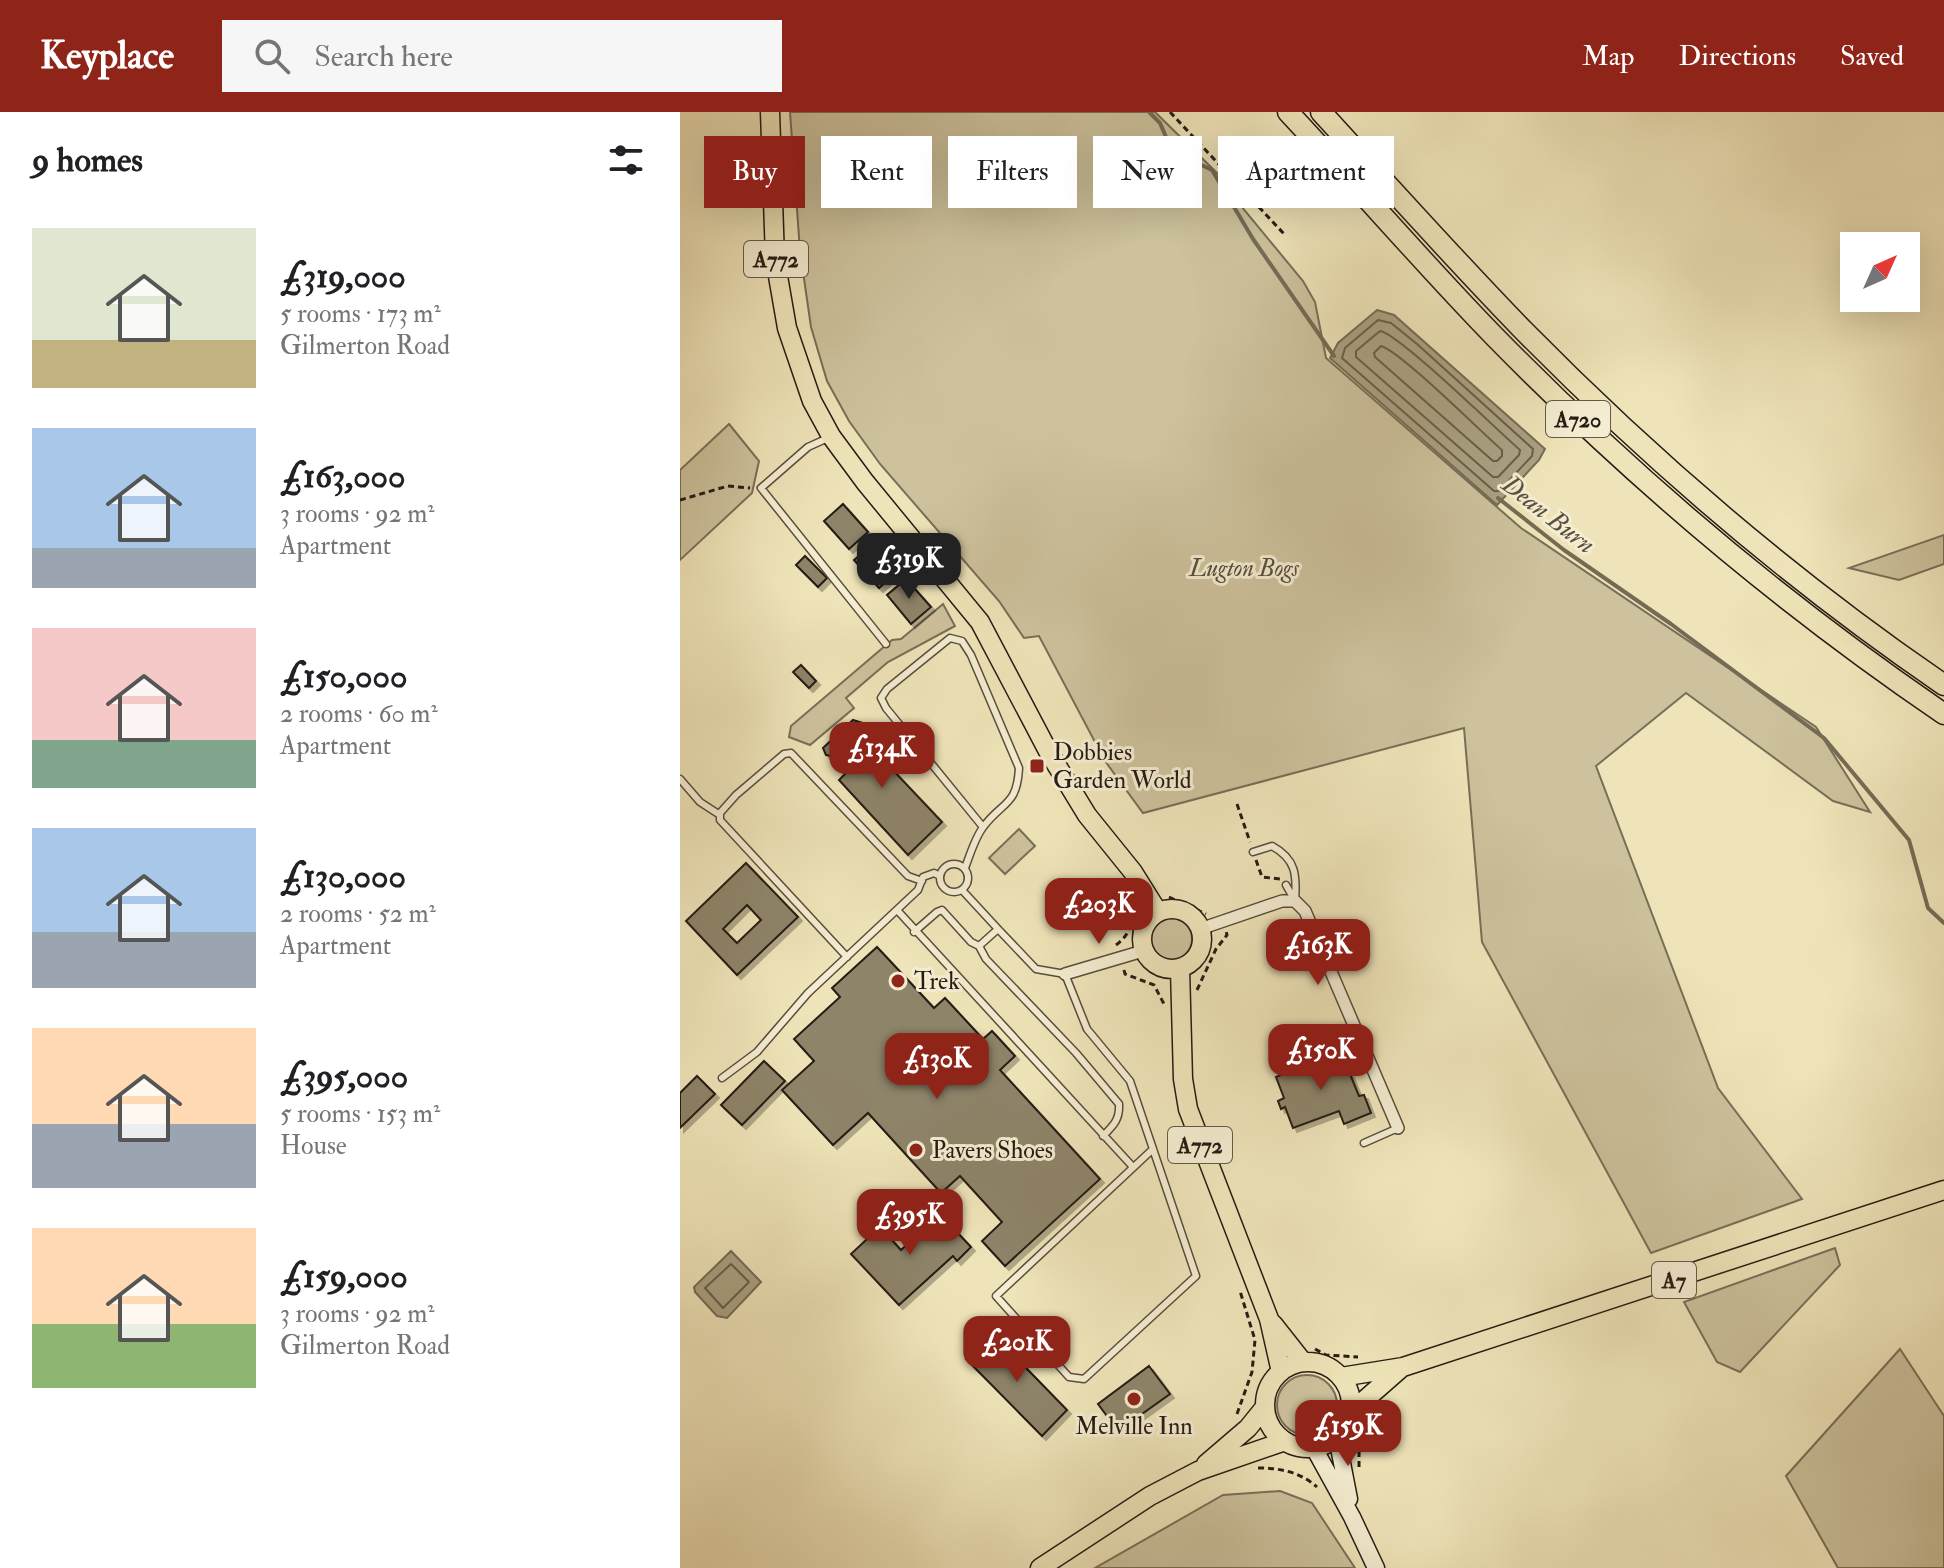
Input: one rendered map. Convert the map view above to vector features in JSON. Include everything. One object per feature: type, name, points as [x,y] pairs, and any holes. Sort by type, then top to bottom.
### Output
[{"type":"highway","name":"A720","points":[[1288,112],[1492,333],[1645,482],[1783,598],[1944,714]]},
{"type":"highway","name":"A720","points":[[1321,112],[1523,330],[1648,450],[1790,572],[1944,685]]},
{"type":"main road","name":"A772","points":[[770,112],[775,259],[787,328],[812,401],[831,436],[865,482],[980,622],[1048,751],[1087,815],[1163,904]]},
{"type":"main road","points":[[1163,904],[1167,909],[1188,913],[1200,929],[1201,949],[1196,958],[1180,969],[1162,968],[1143,951],[1142,933],[1150,917],[1163,904]]},
{"type":"main road","name":"A772","points":[[1180,969],[1183,1079],[1188,1109],[1269,1319],[1281,1372]]},
{"type":"main road","name":"A7","points":[[1341,1377],[1403,1367],[1944,1190]]},
{"type":"main road","name":"A772","points":[[1269,1319],[1307,1354]]},
{"type":"main road","points":[[1307,1354],[1341,1377],[1360,1414],[1337,1437],[1314,1448],[1299,1447],[1285,1441],[1266,1417],[1265,1407],[1269,1388],[1281,1372],[1307,1354]]},
{"type":"main road","name":"A7","points":[[1360,1414],[1403,1367]]},
{"type":"main road","points":[[1198,1471],[1248,1428],[1265,1407]]},
{"type":"main road","points":[[1337,1437],[1352,1517]]},
{"type":"main road","points":[[1040,1568],[1150,1496],[1198,1471],[1285,1441]]},
{"type":"main road","points":[[1314,1448],[1376,1568]]},
{"type":"street","points":[[1200,929],[1282,901],[1295,901],[1305,911],[1398,1128]]},
{"type":"street","points":[[1065,974],[1143,951]]},
{"type":"lane","points":[[831,436],[808,447],[761,488],[886,644]]},
{"type":"lane","points":[[965,868],[952,864],[944,868],[940,876],[945,889],[953,893],[962,890],[969,880],[965,868],[983,827],[1006,806],[1018,788],[1019,768],[971,655],[962,641],[950,638],[887,689],[881,698],[983,827]]},
{"type":"lane","points":[[847,957],[720,820],[720,815],[736,795],[784,754],[791,753],[908,876],[922,881]]},
{"type":"lane","points":[[680,779],[700,802],[720,815]]},
{"type":"lane","points":[[1253,852],[1272,846],[1286,853],[1294,866],[1297,880],[1295,901]]},
{"type":"lane","points":[[722,1078],[773,1037],[808,993],[918,890],[929,874],[940,876]]},
{"type":"lane","points":[[1286,885],[1295,901]]},
{"type":"lane","points":[[962,890],[1036,969],[1065,974],[1087,1029],[1130,1081],[1196,1276],[1084,1379],[1069,1377],[996,1296],[1153,1149]]},
{"type":"lane","points":[[897,910],[1133,1167]]},
{"type":"lane","points":[[914,932],[942,910],[971,942],[979,946],[986,959],[1086,1064],[1119,1104],[1116,1123],[1103,1136]]},
{"type":"lane","points":[[979,946],[998,929]]},
{"type":"lane","points":[[1364,1143],[1398,1128]]},
{"type":"path","points":[[1170,112],[1285,235]]},
{"type":"path","points":[[680,500],[728,486],[761,488]]},
{"type":"path","points":[[1163,904],[1213,916],[1219,914],[1227,935],[1216,949],[1195,995]]},
{"type":"path","points":[[1307,1354],[1362,1357],[1369,1373]]},
{"type":"path","points":[[1359,1477],[1359,1445],[1363,1424],[1360,1414]]},
{"type":"green space","name":"Lugton Bogs","points":[[790,112],[1155,112],[1179,136],[1093,136],[1093,208],[1202,208],[1202,158],[1218,174],[1218,208],[1243,208],[1303,281],[1315,302],[1326,358],[1521,528],[1816,727],[1870,812],[1833,801],[1686,693],[1596,766],[1718,1088],[1802,1199],[1651,1253],[1482,942],[1464,728],[1143,813],[1105,761],[1039,636],[1024,638],[999,601],[880,464],[849,421],[827,381],[811,327],[800,251],[797,208],[805,208],[805,136],[792,136]]},
{"type":"green space","points":[[729,424],[759,461],[752,493],[680,560],[680,470]]},
{"type":"green space","points":[[1944,535],[1944,564],[1899,580],[1849,568]]},
{"type":"green space","points":[[943,604],[955,626],[888,662],[846,698],[854,708],[810,745],[789,737],[791,726],[892,640],[901,639]]},
{"type":"green space","points":[[1019,829],[1035,846],[1005,874],[989,858]]},
{"type":"green space","points":[[1171,918],[1186,924],[1192,939],[1186,954],[1171,960],[1156,954],[1150,939],[1156,924]]},
{"type":"green space","points":[[1835,1248],[1840,1265],[1740,1372],[1717,1362],[1684,1302]]},
{"type":"green space","points":[[1900,1349],[1944,1416],[1944,1568],[1838,1568],[1786,1476]]},
{"type":"green space","points":[[1307,1375],[1319,1377],[1328,1384],[1335,1393],[1335,1417],[1328,1426],[1319,1433],[1307,1435],[1295,1433],[1286,1426],[1279,1417],[1277,1405],[1279,1393],[1286,1384],[1295,1377]]},
{"type":"green space","points":[[1280,1491],[1312,1503],[1355,1568],[1095,1568],[1223,1495]]},
{"type":"water","points":[[1377,310],[1394,315],[1545,449],[1539,460],[1497,505],[1330,358],[1338,343]]},
{"type":"water","points":[[731,1251],[761,1282],[727,1318],[717,1316],[694,1287]]},
{"type":"building","points":[[843,504],[868,532],[849,549],[824,521]]},
{"type":"building","points":[[875,542],[899,571],[879,588],[854,560]]},
{"type":"building","points":[[805,556],[827,578],[818,587],[796,565]]},
{"type":"building","points":[[906,579],[931,607],[911,624],[887,595]]},
{"type":"building","points":[[801,665],[816,681],[809,688],[793,672]]},
{"type":"building","points":[[853,720],[866,724],[867,755],[873,749],[942,822],[908,855],[839,780],[858,761],[826,755],[823,748]]},
{"type":"building","points":[[746,863],[798,917],[737,975],[686,921]],"holes":[[[747,905],[761,920],[737,943],[723,929]]]},
{"type":"building","points":[[877,947],[934,1008],[945,998],[983,1039],[992,1031],[1015,1056],[1000,1070],[1100,1179],[1005,1266],[982,1241],[1002,1222],[960,1176],[941,1193],[868,1113],[833,1145],[782,1090],[814,1061],[794,1039],[840,997],[832,988]]},
{"type":"building","points":[[1341,1052],[1359,1096],[1364,1095],[1371,1113],[1344,1124],[1339,1111],[1293,1128],[1285,1107],[1281,1109],[1278,1101],[1284,1098],[1276,1077],[1291,1067],[1293,1071],[1319,1057],[1320,1061]]},
{"type":"building","points":[[764,1061],[785,1081],[742,1125],[721,1105]]},
{"type":"building","points":[[697,1076],[715,1094],[680,1128],[680,1093]]},
{"type":"building","points":[[940,1214],[971,1247],[957,1261],[953,1256],[899,1305],[851,1254],[880,1227],[901,1250]]},
{"type":"building","points":[[992,1333],[1067,1410],[1042,1436],[966,1359]]},
{"type":"building","name":"Melville Inn","points":[[1149,1366],[1170,1394],[1118,1431],[1098,1404]]},
{"type":"waterway","name":"Dean Burn","points":[[1149,112],[1160,123],[1172,151],[1212,170],[1253,239],[1334,356]]},
{"type":"waterway","name":"Dean Burn","points":[[1498,498],[1564,550],[1671,624],[1824,738],[1909,840],[1928,908],[1944,923]]},
{"type":"place","name":"Dobbies Garden World","points":[[1037,766]]},
{"type":"place","name":"Trek","points":[[898,981]]},
{"type":"place","name":"Pavers Shoes","points":[[916,1150]]},
{"type":"place","name":"Melville Inn","points":[[1134,1399]]}]
